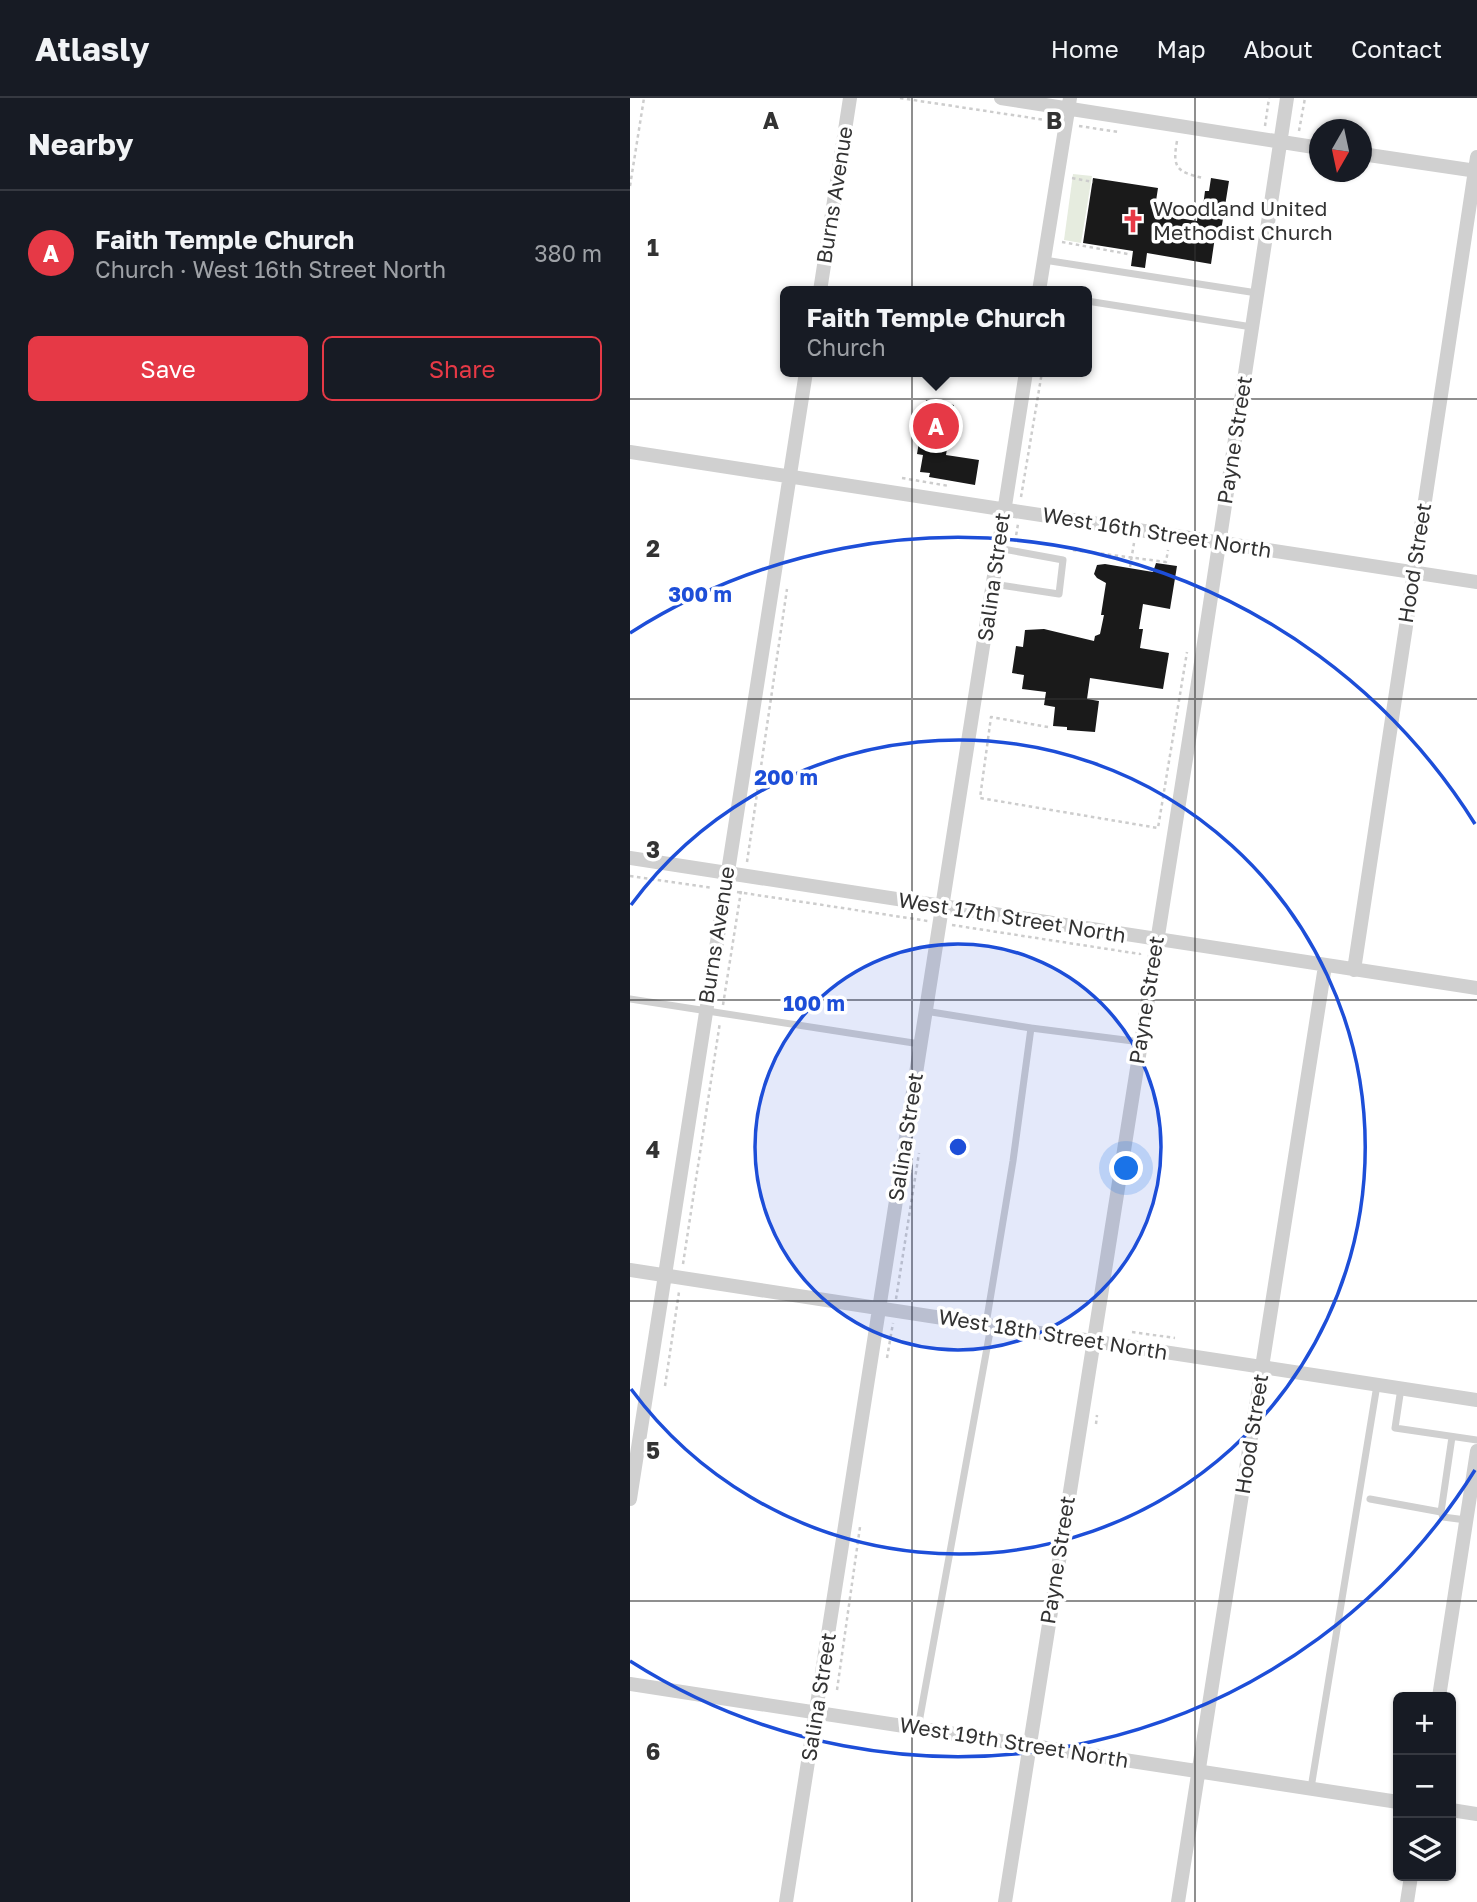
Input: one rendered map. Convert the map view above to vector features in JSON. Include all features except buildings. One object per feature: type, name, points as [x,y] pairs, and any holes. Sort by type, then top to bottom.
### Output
[{"type":"street","name":"Burns Avenue","points":[[821,286],[850,98]]},
{"type":"street","points":[[1001,98],[1309,146]]},
{"type":"street","name":"Payne Street","points":[[1005,1902],[1287,98]]},
{"type":"street","points":[[1040,286],[1068,110]]},
{"type":"street","points":[[1372,155],[1476,166]]},
{"type":"street","name":"Hood Street","points":[[1354,970],[1476,166]]},
{"type":"street","name":"Burns Avenue","points":[[630,1499],[805,377]]},
{"type":"street","name":"Salina Street","points":[[786,1902],[1025,377]]},
{"type":"street","name":"West 16th Street North","points":[[630,452],[1477,582]]},
{"type":"street","name":"West 17th Street North","points":[[630,858],[727,874],[744,869],[941,907],[1477,988]]},
{"type":"street","name":"Hood Street","points":[[1178,1902],[1325,966]]},
{"type":"street","name":"West 18th Street North","points":[[630,1270],[1477,1400]]},
{"type":"street","points":[[1439,1692],[1477,1451]]},
{"type":"street","name":"West 19th Street North","points":[[630,1684],[1393,1801]]},
{"type":"street","points":[[1456,1811],[1477,1814]]},
{"type":"street","points":[[1407,1902],[1410,1881]]},
{"type":"lane","points":[[1044,260],[1257,293]]},
{"type":"lane","points":[[1092,302],[1252,327]]},
{"type":"lane","points":[[993,584],[1059,594],[1063,560],[998,548]]},
{"type":"lane","points":[[630,999],[920,1044]]},
{"type":"lane","points":[[925,1011],[1141,1042]]},
{"type":"lane","points":[[918,1728],[988,1325],[1031,1028]]},
{"type":"lane","points":[[1311,1789],[1377,1385]]},
{"type":"lane","points":[[1401,1388],[1395,1428],[1477,1440]]},
{"type":"lane","points":[[1452,1437],[1441,1512],[1443,1517],[1466,1520]]},
{"type":"lane","points":[[1370,1499],[1441,1512]]},
{"type":"path","points":[[630,186],[644,98]]},
{"type":"path","points":[[900,98],[1068,110],[1129,133]]},
{"type":"path","points":[[1177,141],[1174,157],[1177,167],[1184,174],[1203,178]]},
{"type":"path","points":[[1072,178],[1093,182]]},
{"type":"path","points":[[1062,242],[1128,254]]},
{"type":"path","points":[[902,478],[954,486]]},
{"type":"path","points":[[1130,567],[1135,537]]},
{"type":"path","points":[[1073,550],[1166,562],[1169,543]]},
{"type":"path","points":[[665,1385],[788,587]]},
{"type":"path","points":[[1048,727],[991,717],[980,798],[1158,828],[1188,649]]},
{"type":"path","points":[[744,869],[759,864]]},
{"type":"shaded area","points":[[1073,174],[1092,176],[1081,243],[1064,240]]},
{"type":"place","name":"Woodland United Methodist Church","points":[[1133,221]]},
{"type":"place","name":"Faith Temple Church","points":[[936,426]]}]
